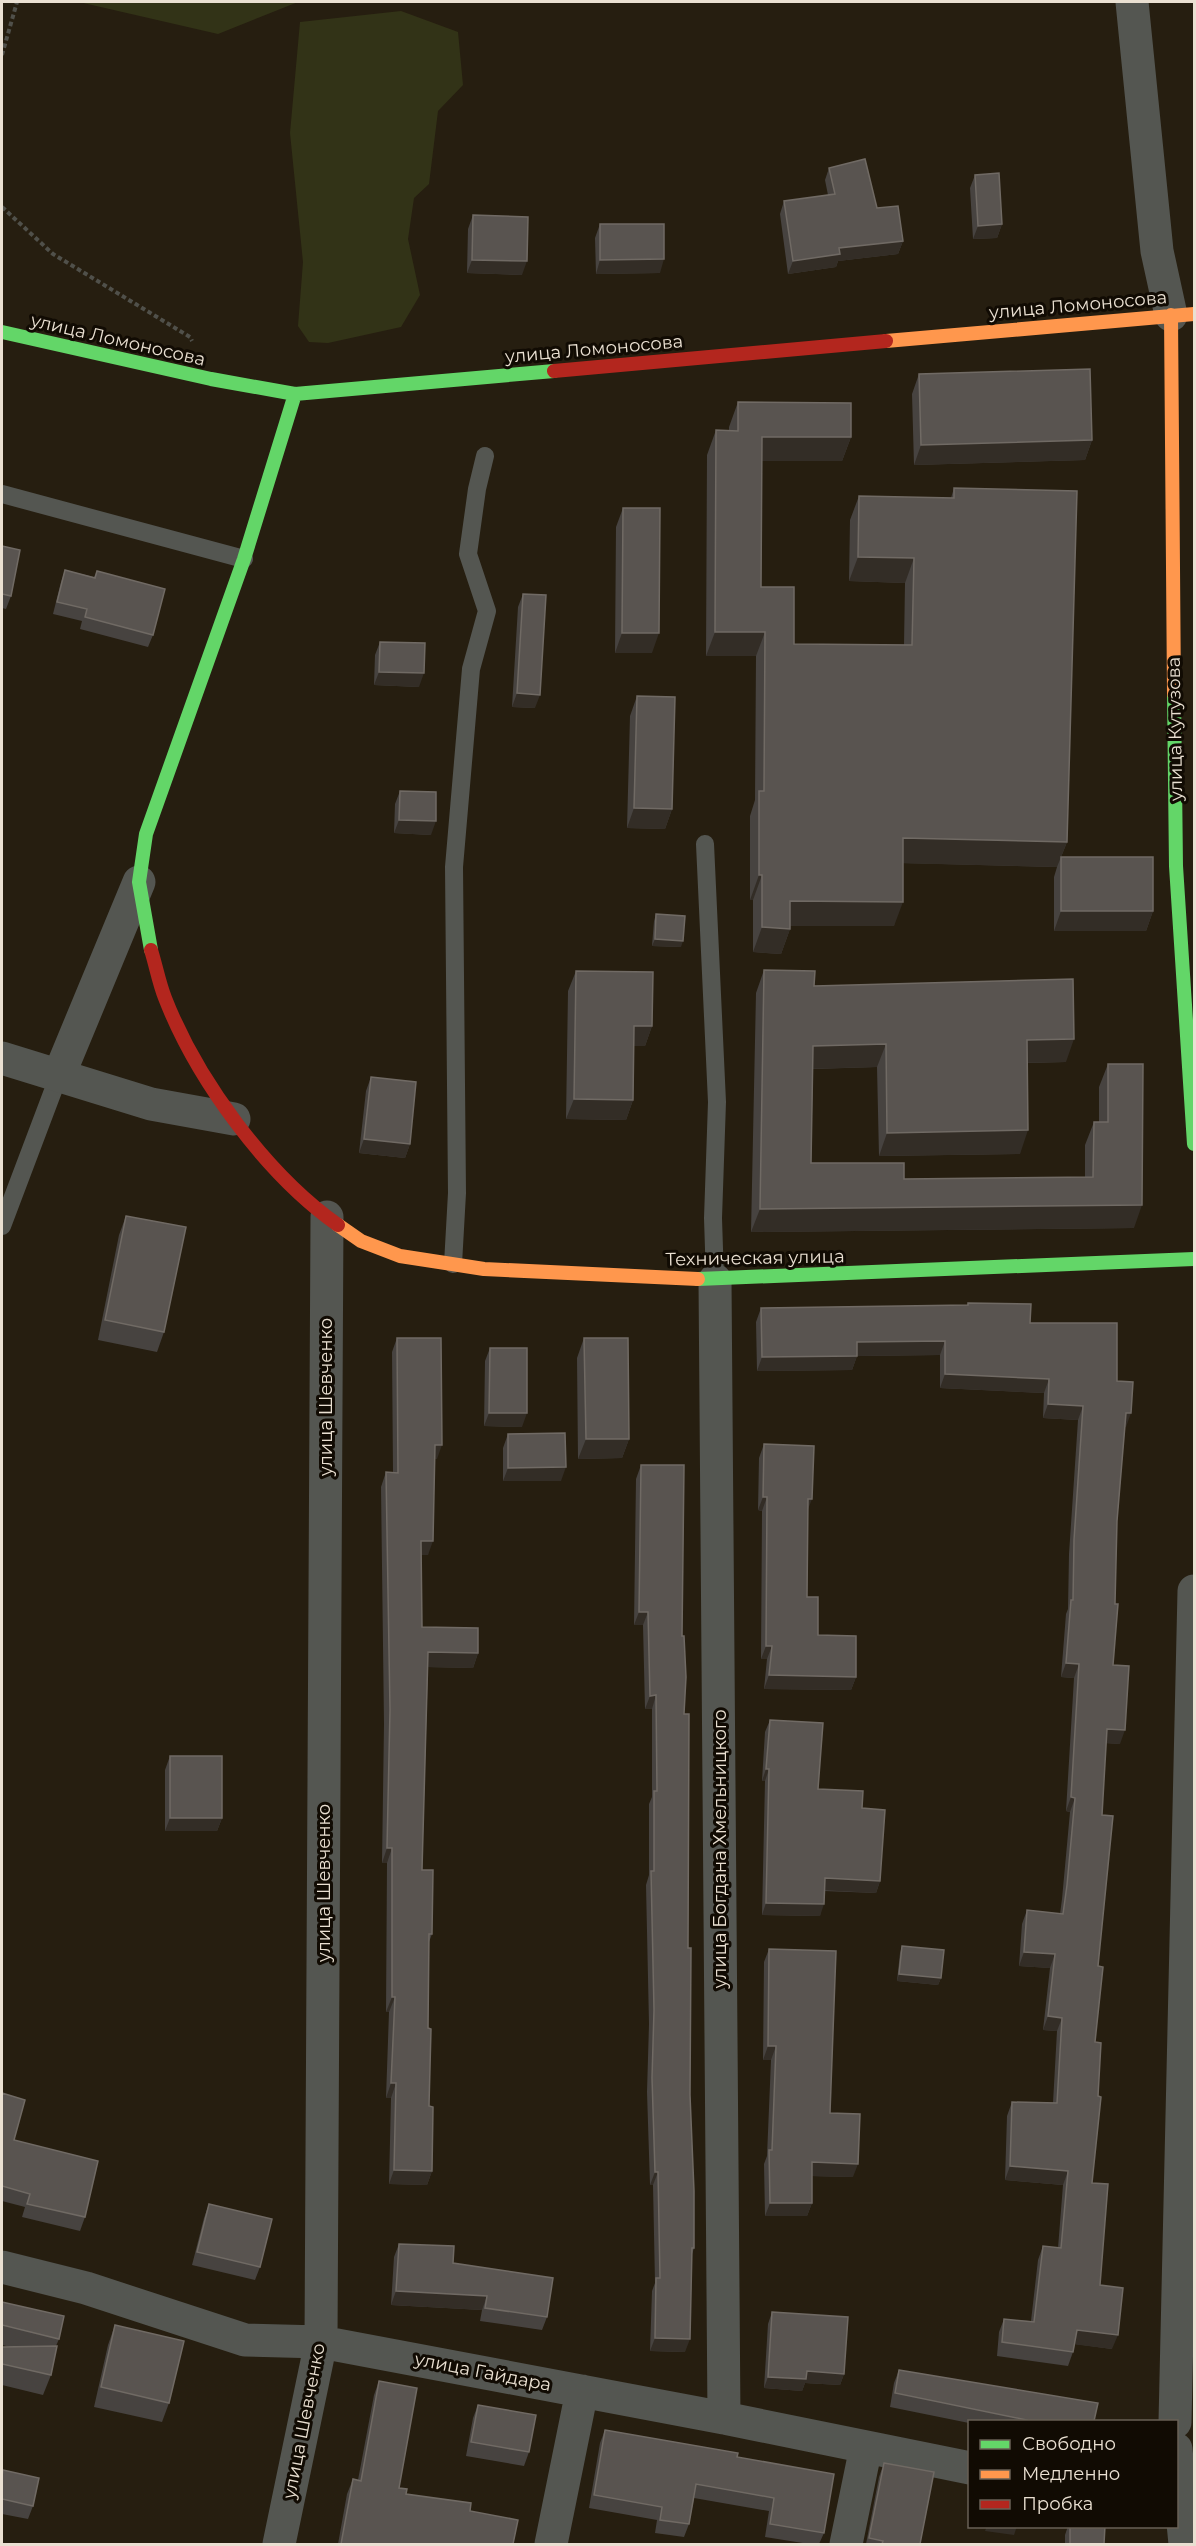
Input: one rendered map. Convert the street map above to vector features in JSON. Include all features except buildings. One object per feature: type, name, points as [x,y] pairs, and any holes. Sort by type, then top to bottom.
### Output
[{"type":"main road","name":"улица Ломоносова","points":[[2,332],[211,379],[295,394],[1183,314]]},
{"type":"main road","name":"улица Кутузова","points":[[1183,314],[1185,866],[1194,1144]]},
{"type":"main road","name":"Техническая улица","points":[[295,394],[244,559],[146,834],[139,882],[147,937],[165,998],[199,1068],[234,1119],[287,1183],[327,1217],[361,1241],[400,1256],[484,1269],[715,1280],[1194,1259]]},
{"type":"street","points":[[1132,2],[1157,251],[1183,314]]},
{"type":"street","points":[[59,1075],[139,882]]},
{"type":"street","points":[[2,1058],[151,1104],[234,1119]]},
{"type":"street","name":"улица Шевченко","points":[[279,2544],[321,2342],[327,1217]]},
{"type":"street","name":"улица Богдана Хмельницкого","points":[[715,1280],[724,2418]]},
{"type":"street","points":[[1175,2420],[1194,1591]]},
{"type":"street","name":"улица Гайдара","points":[[2,2267],[86,2288],[245,2340],[321,2342],[724,2418],[968,2468]]},
{"type":"street","points":[[552,2544],[582,2391]]},
{"type":"street","points":[[846,2544],[866,2447]]},
{"type":"street","points":[[1178,2470],[1185,2544]]},
{"type":"lane","points":[[453,1264],[456,1193],[454,867],[471,669],[487,611],[468,554],[477,489],[485,456]]},
{"type":"lane","points":[[2,494],[244,559]]},
{"type":"lane","points":[[705,844],[717,1102],[713,1218],[715,1280]]},
{"type":"lane","points":[[3,1221],[59,1075]]},
{"type":"path","points":[[2,55],[17,2]]},
{"type":"path","points":[[2,207],[52,254],[190,337],[211,379]]},
{"type":"green space","points":[[79,2],[298,2],[218,34]]},
{"type":"green space","points":[[401,11],[458,32],[463,85],[438,111],[429,184],[414,198],[408,239],[420,295],[401,327],[328,343],[309,342],[298,326],[303,262],[290,133],[300,22]]},
{"type":"traffic: fast","points":[[2,332],[211,379],[295,394],[554,371]]},
{"type":"traffic: fast","points":[[151,950],[139,882],[146,834],[244,559],[295,394]]},
{"type":"traffic: fast","points":[[1174,694],[1176,866],[1194,1144]]},
{"type":"traffic: fast","points":[[698,1279],[1194,1259]]},
{"type":"traffic: slow","points":[[886,341],[1194,314]]},
{"type":"traffic: slow","points":[[1171,315],[1174,694]]},
{"type":"traffic: slow","points":[[338,1225],[361,1241],[400,1256],[484,1269],[698,1279]]},
{"type":"traffic: jam","points":[[554,371],[886,341]]},
{"type":"traffic: jam","points":[[151,950],[163,992],[179,1029],[195,1061],[236,1123],[285,1180],[338,1225]]}]
